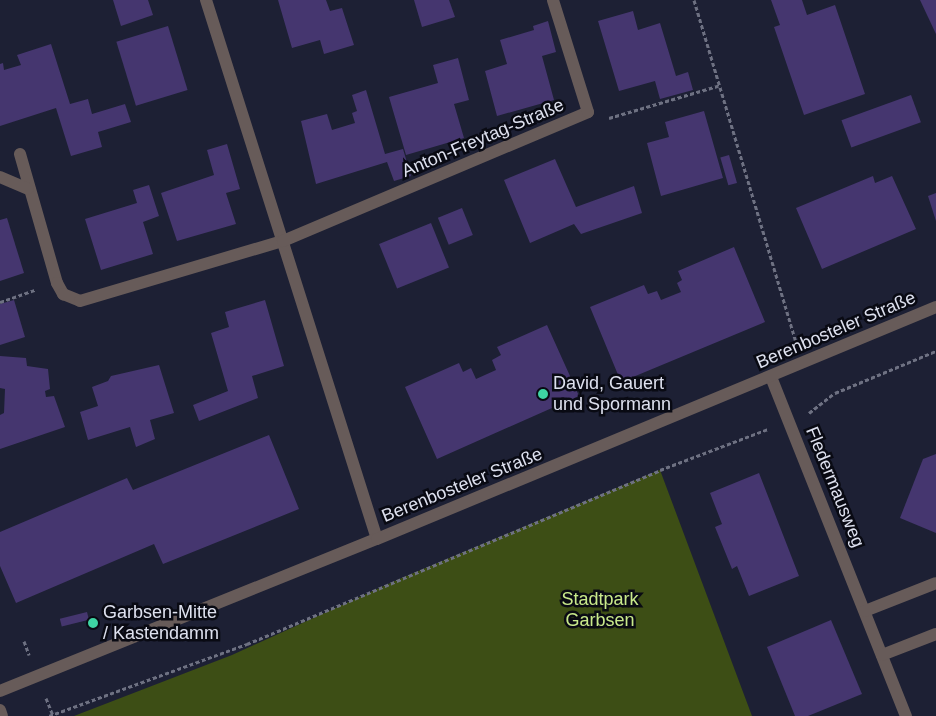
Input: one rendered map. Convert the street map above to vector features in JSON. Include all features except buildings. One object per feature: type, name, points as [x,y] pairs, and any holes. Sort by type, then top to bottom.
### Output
[{"type":"street","points":[[206,0],[284,241],[377,540]]},
{"type":"street","name":"Anton-Freytag-Straße","points":[[57,283],[63,294],[80,301],[284,241],[588,112],[553,0]]},
{"type":"street","points":[[20,154],[28,189],[57,283]]},
{"type":"street","points":[[0,177],[28,189]]},
{"type":"street","name":"Berenbosteler Straße","points":[[0,691],[377,540],[936,307]]},
{"type":"street","name":"Fledermausweg","points":[[771,377],[866,611],[906,716]]},
{"type":"street","points":[[866,611],[936,583]]},
{"type":"street","points":[[882,655],[936,634]]},
{"type":"street","points":[[0,710],[2,716]]},
{"type":"path","points":[[694,0],[718,86],[803,364]]},
{"type":"path","points":[[588,112],[594,123],[718,86]]},
{"type":"path","points":[[0,302],[57,283]]},
{"type":"path","points":[[52,716],[247,644],[660,470],[790,421],[816,410],[835,393],[936,351]]},
{"type":"green space","name":"Stadtpark Garbsen","points":[[660,470],[752,716],[74,716],[232,655],[397,580]]},
{"type":"place","name":"David, Gauert und Spormann","points":[[543,394]]},
{"type":"place","name":"Garbsen-Mitte / Kastendamm","points":[[93,623]]}]
